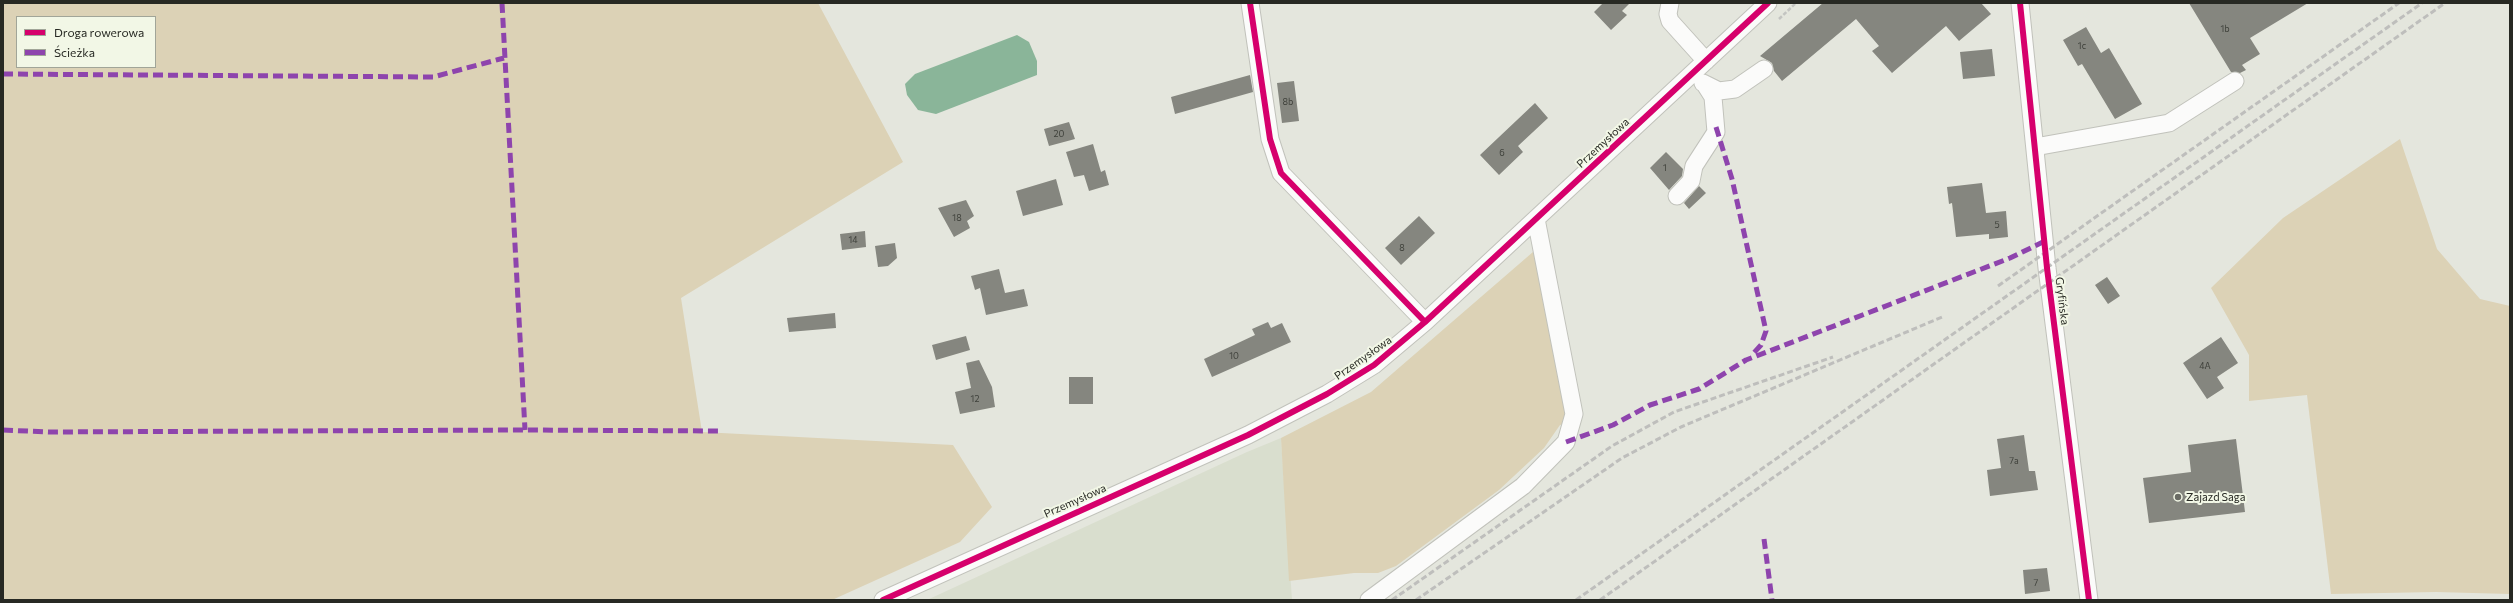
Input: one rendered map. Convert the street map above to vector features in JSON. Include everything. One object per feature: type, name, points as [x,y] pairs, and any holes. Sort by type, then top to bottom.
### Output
[{"type":"street","points":[[1250,3],[1270,139],[1281,173],[1425,322]]},
{"type":"street","points":[[1670,3],[1668,14],[1670,21],[1700,67],[1706,86],[1713,97],[1716,132],[1694,166],[1691,181],[1676,196]]},
{"type":"street","name":"Przemysłowa","points":[[883,600],[1305,406],[1374,364],[1425,322],[1768,3]]},
{"type":"street","name":"Gryfińska","points":[[2020,3],[2047,268],[2089,600]]},
{"type":"street","points":[[1706,86],[1724,91],[1735,90],[1764,69]]},
{"type":"street","points":[[2035,147],[2169,123],[2235,81]]},
{"type":"street","points":[[1368,600],[1523,486],[1566,442],[1574,414],[1536,219]]},
{"type":"shaded area","points":[[3,3],[818,3],[903,162],[681,298],[702,432],[953,445],[992,507],[960,542],[832,600],[3,600]]},
{"type":"shaded area","points":[[1017,35],[1029,42],[1037,61],[1037,75],[936,114],[918,110],[907,95],[905,84],[915,74]]},
{"type":"shaded area","points":[[2400,139],[2437,249],[2480,299],[2510,306],[2510,594],[2436,592],[2331,594],[2307,395],[2249,401],[2249,355],[2211,288],[2283,218]]},
{"type":"shaded area","points":[[1548,239],[1582,420],[1560,425],[1544,448],[1499,490],[1396,566],[1378,573],[1354,573],[1289,581],[1281,438],[1371,392]]},
{"type":"shaded area","points":[[1281,438],[1292,600],[927,600],[1247,452]]},
{"type":"building","points":[[1603,3],[1630,3],[1622,11],[1627,15],[1611,30],[1594,12]]},
{"type":"building","points":[[1823,3],[1981,3],[1991,14],[1959,41],[1946,26],[1892,73],[1872,51],[1879,46],[1856,19],[1782,81],[1774,71],[1772,63],[1760,56]]},
{"type":"building","points":[[2189,3],[2308,3],[2250,38],[2260,54],[2242,65],[2246,70],[2240,73],[2231,72]]},
{"type":"building","points":[[2086,27],[2101,53],[2109,48],[2142,104],[2115,119],[2082,64],[2078,66],[2063,40]]},
{"type":"building","points":[[1992,49],[1995,76],[1963,79],[1960,52]]},
{"type":"building","points":[[1250,75],[1253,92],[1175,114],[1171,97]]},
{"type":"building","points":[[1294,81],[1299,121],[1282,123],[1277,83]]},
{"type":"building","points":[[1535,103],[1548,118],[1518,146],[1523,152],[1499,175],[1480,155]]},
{"type":"building","points":[[1069,122],[1075,139],[1049,146],[1044,129]]},
{"type":"building","points":[[1093,144],[1101,172],[1105,170],[1109,185],[1089,191],[1084,175],[1074,177],[1066,152]]},
{"type":"building","points":[[1666,152],[1683,169],[1682,176],[1669,190],[1650,168]]},
{"type":"building","points":[[1056,179],[1063,205],[1023,216],[1016,191]]},
{"type":"building","points":[[1982,183],[1986,213],[2006,211],[2008,237],[1989,239],[1989,234],[1956,237],[1952,203],[1949,204],[1947,187]]},
{"type":"building","points":[[1699,186],[1706,193],[1689,209],[1684,203]]},
{"type":"building","points":[[966,200],[974,216],[967,221],[970,228],[954,237],[938,208]]},
{"type":"building","points":[[1419,216],[1435,233],[1401,265],[1385,248]]},
{"type":"building","points":[[865,231],[866,247],[842,250],[840,234]]},
{"type":"building","points":[[895,243],[897,258],[888,266],[878,267],[875,246]]},
{"type":"building","points":[[999,269],[1005,293],[1024,289],[1028,306],[986,315],[980,288],[975,290],[971,276]]},
{"type":"building","points":[[2107,277],[2120,296],[2108,304],[2095,285]]},
{"type":"building","points":[[835,313],[836,328],[789,332],[787,318]]},
{"type":"building","points":[[1268,322],[1271,328],[1282,323],[1291,342],[1212,377],[1204,359],[1255,335],[1252,329]]},
{"type":"building","points":[[966,336],[970,350],[936,360],[932,345]]},
{"type":"building","points":[[2221,337],[2238,363],[2217,377],[2224,388],[2207,399],[2183,363]]},
{"type":"building","points":[[979,360],[992,387],[995,407],[960,414],[955,392],[971,388],[966,363]]},
{"type":"building","points":[[1069,377],[1093,377],[1093,404],[1069,404]]},
{"type":"building","points":[[2024,435],[2029,471],[2035,471],[2038,490],[1990,496],[1987,470],[2001,468],[1997,439]]},
{"type":"building","points":[[2236,439],[2245,512],[2149,523],[2143,478],[2191,472],[2188,445]]},
{"type":"building","points":[[2047,568],[2050,591],[2025,594],[2023,570]]},
{"type":"railway","points":[[1998,286],[2399,3]]},
{"type":"railway","points":[[1576,600],[2422,3]]},
{"type":"railway","points":[[1600,600],[2445,3]]},
{"type":"railway","points":[[1416,600],[1622,458],[1681,427],[1942,317]]},
{"type":"railway","points":[[1392,600],[1612,446],[1674,412],[1833,357]]},
{"type":"marked path","points":[[502,3],[525,430]]},
{"type":"marked path","points":[[3,74],[433,77],[504,58]]},
{"type":"marked path","points":[[1716,127],[1732,179],[1766,331],[1761,345],[1751,356]]},
{"type":"marked path","points":[[1566,442],[1613,425],[1650,405],[1699,389],[1746,360],[2010,258],[2045,241]]},
{"type":"marked path","points":[[3,430],[48,432],[525,430],[722,431]]},
{"type":"marked path","points":[[1764,539],[1772,600]]},
{"type":"cycle path","points":[[1250,3],[1270,139],[1281,173],[1425,322]]},
{"type":"cycle path","points":[[883,600],[1248,435],[1327,394],[1374,365],[1425,322],[1768,3]]},
{"type":"cycle path","points":[[2020,3],[2047,268],[2089,600]]},
{"type":"place","name":"Zajazd Saga","points":[[2178,497]]}]
